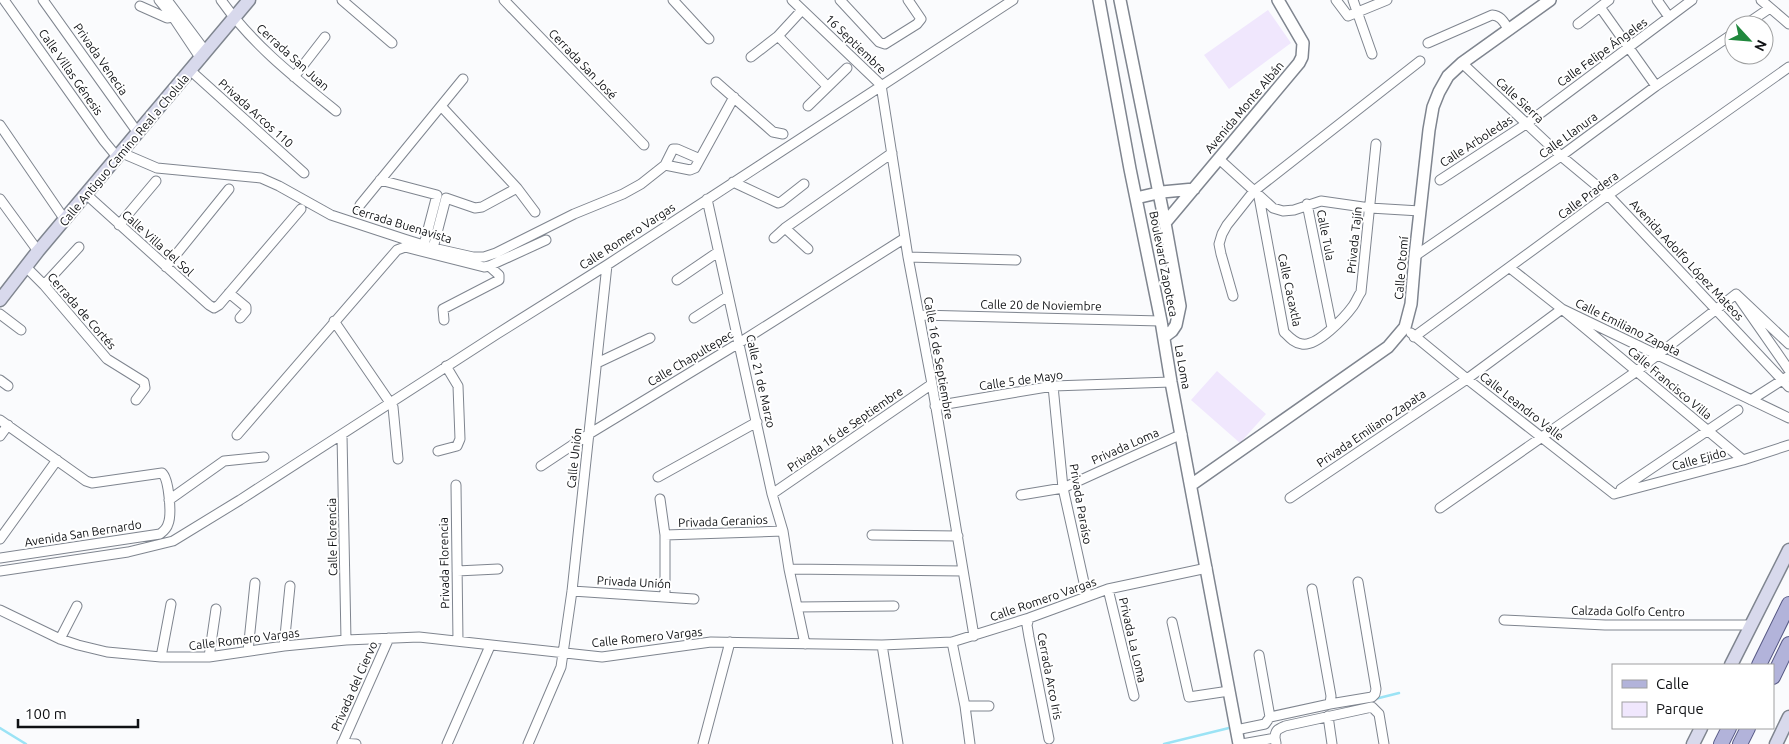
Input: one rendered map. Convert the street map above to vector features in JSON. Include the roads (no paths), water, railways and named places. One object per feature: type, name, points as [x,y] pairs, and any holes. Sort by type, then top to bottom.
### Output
[{"type":"main road","name":"Calle Antiguo Camino Real a Cholula","points":[[0,300],[64,220],[87,195],[249,0]]},
{"type":"main road","points":[[1732,664],[1789,550]]},
{"type":"main road","points":[[1759,664],[1789,604]]},
{"type":"main road","points":[[1774,675],[1789,644]]},
{"type":"main road","points":[[1776,744],[1789,717]]},
{"type":"main road","points":[[1693,744],[1700,729]]},
{"type":"main road","points":[[1721,744],[1728,729]]},
{"type":"main road","points":[[1740,744],[1748,729]]},
{"type":"street","name":"Calle Villas Génesis","points":[[4,0],[104,141],[120,155]]},
{"type":"street","name":"Privada Venecia","points":[[44,0],[138,133]]},
{"type":"street","points":[[166,0],[203,55]]},
{"type":"street","name":"Cerrada San Juan","points":[[221,0],[234,19],[255,42],[336,111]]},
{"type":"street","points":[[342,0],[392,43]]},
{"type":"street","name":"Cerrada San José","points":[[504,0],[644,145]]},
{"type":"street","points":[[673,0],[710,39]]},
{"type":"street","name":"16 Septiembre","points":[[792,0],[881,85]]},
{"type":"street","points":[[840,0],[880,42],[885,44],[917,24],[921,19],[908,0]]},
{"type":"street","name":"Calle Romero Vargas","points":[[0,571],[123,553],[173,541],[607,265],[1013,0]]},
{"type":"street","name":"Boulevard Zapoteca","points":[[1099,0],[1164,337]]},
{"type":"street","name":"La Loma","points":[[1120,0],[1166,223],[1180,306],[1176,325],[1164,337],[1171,382],[1236,730],[1241,744]]},
{"type":"street","name":"Avenida Monte Albán","points":[[1166,223],[1302,56],[1303,43],[1278,0]]},
{"type":"street","points":[[1336,0],[1348,16],[1387,0]]},
{"type":"street","points":[[1353,0],[1372,54]]},
{"type":"street","name":"Calle Otomí","points":[[1191,484],[1388,347],[1405,327],[1411,304],[1433,107],[1439,92],[1448,76],[1462,63],[1549,0]]},
{"type":"street","points":[[1578,24],[1609,0]]},
{"type":"street","points":[[1657,0],[1669,17]]},
{"type":"street","name":"Calle Felipe Ángeles","points":[[1526,124],[1692,0]]},
{"type":"street","points":[[1761,0],[1789,24]]},
{"type":"street","points":[[140,6],[166,18],[175,16]]},
{"type":"street","points":[[1600,7],[1656,86]]},
{"type":"street","points":[[1760,15],[1770,8]]},
{"type":"street","points":[[751,57],[778,36],[802,10]]},
{"type":"street","points":[[1428,43],[1492,15],[1502,19],[1509,30]]},
{"type":"street","points":[[778,36],[828,86]]},
{"type":"street","points":[[294,77],[325,37]]},
{"type":"street","name":"Calle Llanura","points":[[1415,256],[1561,156],[1656,86],[1724,40]]},
{"type":"street","points":[[1233,296],[1220,244],[1222,234],[1227,225],[1256,194],[1420,61]]},
{"type":"street","name":"Calle Sierra","points":[[1462,63],[1561,156]]},
{"type":"street","name":"Calle Pradera","points":[[1414,337],[1608,195],[1789,67]]},
{"type":"street","points":[[808,106],[846,68]]},
{"type":"street","name":"Privada Arcos 110","points":[[191,71],[304,173]]},
{"type":"street","points":[[360,205],[463,78]]},
{"type":"street","points":[[1114,81],[1135,78]]},
{"type":"street","points":[[716,82],[774,132],[783,134]]},
{"type":"street","name":"Calle 16 de Septiembre","points":[[881,85],[904,238],[932,384],[974,636]]},
{"type":"street","points":[[664,165],[692,170],[734,97]]},
{"type":"street","points":[[441,106],[517,188],[535,212]]},
{"type":"street","name":"Calle Arboledas","points":[[1440,180],[1526,124]]},
{"type":"street","points":[[0,125],[64,220]]},
{"type":"street","name":"Privada Tajín","points":[[1332,328],[1353,306],[1361,292],[1376,144]]},
{"type":"street","name":"Cerrada Buenavista","points":[[120,155],[157,168],[260,178],[279,186],[331,215],[428,246],[473,257],[484,257],[496,253],[574,214],[623,194],[641,184],[664,165],[673,149],[700,159]]},
{"type":"street","points":[[774,238],[785,228],[892,153]]},
{"type":"street","name":"Avenida Adolfo López Mateos","points":[[1561,156],[1608,195],[1787,381]]},
{"type":"street","points":[[1219,159],[1273,208],[1284,211],[1294,210],[1307,204],[1321,201],[1370,208],[1420,211]]},
{"type":"street","points":[[380,180],[437,195],[428,246]]},
{"type":"street","points":[[119,225],[156,182]]},
{"type":"street","points":[[733,182],[778,203],[804,184]]},
{"type":"street","points":[[428,246],[446,198],[475,208],[482,207],[517,188]]},
{"type":"street","points":[[166,267],[229,189]]},
{"type":"street","points":[[1136,198],[1194,189]]},
{"type":"street","name":"Calle Cacaxtla","points":[[1256,194],[1284,332],[1294,342],[1304,345],[1319,340],[1332,328]]},
{"type":"street","name":"Calle Villa del Sol","points":[[87,195],[209,306],[214,308],[219,305],[229,293]]},
{"type":"street","name":"Calle 21 de Marzo","points":[[707,199],[772,494],[782,531],[805,644]]},
{"type":"street","points":[[0,200],[38,252]]},
{"type":"street","name":"Calle Tula","points":[[1307,204],[1332,328]]},
{"type":"street","points":[[240,318],[246,311],[246,307],[229,293],[301,209]]},
{"type":"street","points":[[785,228],[808,249]]},
{"type":"street","points":[[401,248],[404,238]]},
{"type":"street","name":"Calle Chapultepec","points":[[541,466],[904,238]]},
{"type":"street","points":[[237,435],[397,250],[405,247],[484,267],[546,240]]},
{"type":"street","points":[[44,286],[78,247]]},
{"type":"street","points":[[677,280],[718,252]]},
{"type":"street","points":[[908,257],[1016,260]]},
{"type":"street","name":"Calle Unión","points":[[528,744],[559,674],[563,654],[590,434],[607,265]]},
{"type":"street","points":[[444,320],[443,309],[499,280],[499,275],[489,266]]},
{"type":"street","name":"Cerrada de Cortés","points":[[26,267],[107,359],[146,384],[136,400]]},
{"type":"street","name":"Calle Francisco Villa","points":[[1510,268],[1743,460]]},
{"type":"street","points":[[1440,508],[1637,371],[1736,294]]},
{"type":"street","name":"Avenida Adolfo López Mateos","points":[[1736,294],[1789,344]]},
{"type":"street","name":"Avenida Adolfo López Mateos","points":[[1736,294],[1789,370]]},
{"type":"street","points":[[694,318],[728,296]]},
{"type":"street","name":"Calle Emiliano Zapata","points":[[1467,379],[1562,309],[1789,418]]},
{"type":"street","points":[[0,314],[20,330]]},
{"type":"street","name":"Calle 20 de Noviembre","points":[[919,315],[1162,321]]},
{"type":"street","points":[[334,322],[395,413],[398,459]]},
{"type":"street","points":[[1405,327],[1414,337]]},
{"type":"street","name":"Calle Leandro Valle","points":[[1414,337],[1614,494]]},
{"type":"street","points":[[597,363],[650,338]]},
{"type":"street","points":[[438,451],[456,446],[460,439],[458,386],[446,366]]},
{"type":"street","name":"Privada Emiliano Zapata","points":[[1290,498],[1467,379]]},
{"type":"street","points":[[0,380],[8,386]]},
{"type":"street","points":[[1751,400],[1787,381]]},
{"type":"street","name":"Calle 5 de Mayo","points":[[935,406],[1053,386],[1171,382]]},
{"type":"street","name":"Privada 16 de Septiembre","points":[[772,494],[932,384]]},
{"type":"street","name":"Privada Paraíso","points":[[1053,386],[1063,488],[1087,596]]},
{"type":"street","points":[[1614,494],[1738,410]]},
{"type":"street","points":[[0,436],[4,422],[86,481],[92,483],[162,473],[165,477],[169,500],[224,461],[264,457]]},
{"type":"street","points":[[658,477],[757,422]]},
{"type":"street","name":"Calle Florencia","points":[[342,434],[346,640]]},
{"type":"street","name":"Privada Loma","points":[[1020,495],[1063,488],[1182,434]]},
{"type":"street","name":"Calle Ejido","points":[[1614,494],[1743,460],[1789,445]]},
{"type":"street","points":[[0,539],[57,460]]},
{"type":"street","name":"Privada Florencia","points":[[456,485],[458,641]]},
{"type":"street","points":[[660,499],[665,536],[665,596]]},
{"type":"street","name":"Avenida San Bernardo","points":[[0,558],[160,534],[168,526],[169,500]]},
{"type":"street","name":"Privada Geranios","points":[[665,536],[782,531]]},
{"type":"street","points":[[872,536],[958,536]]},
{"type":"street","name":"Calle Romero Vargas","points":[[0,610],[60,639],[107,652],[161,657],[210,657],[284,646],[346,640],[419,637],[602,657],[712,642],[882,645],[952,642],[1029,618],[1108,589],[1207,568]]},
{"type":"street","points":[[457,571],[498,569]]},
{"type":"street","points":[[789,569],[963,570]]},
{"type":"street","points":[[1236,730],[1265,724],[1270,717],[1372,697],[1375,694],[1376,689],[1358,582]]},
{"type":"street","points":[[248,651],[255,583]]},
{"type":"street","points":[[284,646],[290,586]]},
{"type":"street","name":"Privada La Loma","points":[[1108,589],[1134,696]]},
{"type":"street","points":[[1312,589],[1331,696],[1330,704]]},
{"type":"street","name":"Privada Unión","points":[[572,591],[694,599]]},
{"type":"street","points":[[161,657],[171,604]]},
{"type":"street","points":[[60,639],[78,606]]},
{"type":"street","points":[[797,607],[894,606]]},
{"type":"street","points":[[210,657],[216,609]]},
{"type":"street","name":"Cerrada Arco Iris","points":[[1029,618],[1027,625],[1049,739]]},
{"type":"street","name":"Calzada Golfo Centro","points":[[1504,620],[1605,625],[1751,625]]},
{"type":"street","points":[[1172,622],[1189,697],[1229,691]]},
{"type":"street","name":"Privada del Ciervo","points":[[342,744],[389,638]]},
{"type":"street","points":[[703,744],[730,642]]},
{"type":"street","points":[[952,642],[965,706],[970,744]]},
{"type":"street","points":[[882,645],[898,744]]},
{"type":"street","points":[[447,744],[490,646]]},
{"type":"street","points":[[1259,655],[1270,717]]},
{"type":"street","points":[[965,706],[989,706]]},
{"type":"street","points":[[1241,744],[1275,741],[1275,732],[1277,729],[1285,726],[1372,707],[1379,714],[1384,744]]},
{"type":"street","points":[[1328,716],[1332,744]]},
{"type":"street","points":[[342,744],[356,744]]},
{"type":"waterway","points":[[1375,699],[1399,693]]},
{"type":"waterway","points":[[1164,744],[1233,727]]},
{"type":"waterway","points":[[0,728],[26,744]]}]
